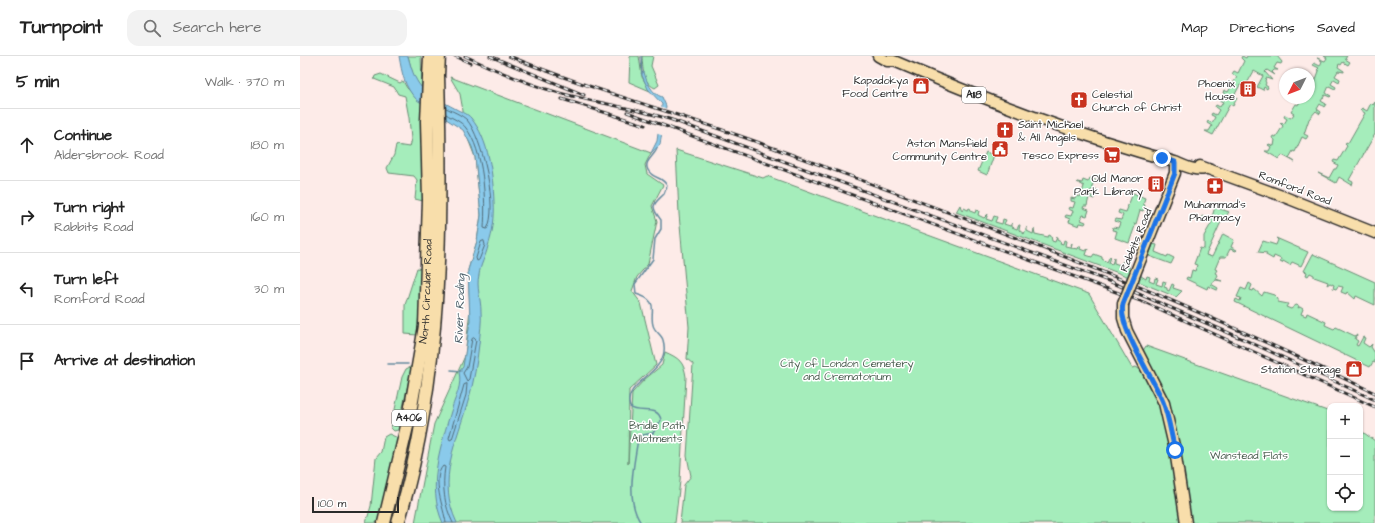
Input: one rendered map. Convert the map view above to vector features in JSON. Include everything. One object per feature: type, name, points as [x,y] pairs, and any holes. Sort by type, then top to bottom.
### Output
[{"type":"highway","name":"A406","points":[[423,56],[433,121]]},
{"type":"highway","name":"North Circular Road","points":[[430,56],[433,121]]},
{"type":"highway","name":"North Circular Road","points":[[398,523],[423,420],[431,313],[429,200],[433,121],[439,56]]},
{"type":"highway","name":"A406","points":[[433,121],[443,96],[445,56]]},
{"type":"highway","name":"North Circular Road","points":[[384,523],[409,418],[431,313]]},
{"type":"main road","name":"Romford Road","points":[[878,56],[887,61],[890,58],[940,81],[1016,111],[1085,135],[1175,162],[1190,163],[1250,184],[1375,233]]},
{"type":"main road","name":"Rabbits Road","points":[[1175,162],[1175,173],[1123,304],[1123,318],[1127,331],[1164,403],[1175,450],[1186,523]]},
{"type":"green space","points":[[408,56],[421,56],[422,89],[414,79]]},
{"type":"green space","points":[[630,56],[639,56],[642,77],[650,91],[629,82]]},
{"type":"green space","points":[[642,56],[653,56],[651,66],[659,85],[655,88],[645,78]]},
{"type":"green space","points":[[1242,56],[1246,58],[1247,56],[1277,56],[1282,62],[1281,64],[1277,63],[1274,68],[1278,70],[1274,70],[1272,72],[1275,75],[1267,70],[1265,72],[1272,80],[1266,78],[1265,85],[1268,87],[1267,89],[1264,87],[1263,90],[1257,87],[1263,76],[1254,71],[1245,87],[1240,85],[1234,96],[1237,98],[1233,106],[1230,104],[1213,135],[1205,131],[1209,131],[1212,126],[1207,123],[1208,121],[1212,123],[1215,117],[1211,115],[1212,113],[1216,115],[1219,110],[1215,107],[1216,105],[1220,107],[1223,102],[1219,100],[1220,98],[1224,100],[1227,95],[1223,93],[1224,90],[1228,92],[1237,77],[1232,74],[1234,71],[1238,73],[1244,61],[1241,58]]},
{"type":"green space","points":[[1324,56],[1347,56],[1345,59],[1350,62],[1348,65],[1343,62],[1341,65],[1339,64],[1338,67],[1344,72],[1338,71],[1335,76],[1340,79],[1339,82],[1334,79],[1331,84],[1336,87],[1335,89],[1329,86],[1326,93],[1331,96],[1325,95],[1321,101],[1326,104],[1324,107],[1320,104],[1317,109],[1321,112],[1320,114],[1316,111],[1309,119],[1304,134],[1308,136],[1306,139],[1302,137],[1295,152],[1293,151],[1289,158],[1295,162],[1282,155],[1279,159],[1265,151],[1269,151],[1271,147],[1268,145],[1269,144],[1274,146],[1275,140],[1272,138],[1273,136],[1276,137],[1283,126],[1280,123],[1284,124],[1287,119],[1284,117],[1285,115],[1291,118],[1294,114],[1291,112],[1296,104],[1315,104],[1315,82],[1319,71],[1317,70],[1319,68],[1313,65],[1314,63],[1320,66],[1322,61],[1317,58],[1325,61],[1327,58]]},
{"type":"green space","points":[[381,74],[400,83],[403,81],[407,88],[422,103],[423,201],[415,199],[417,180],[414,176],[389,173],[387,168],[394,155],[396,145],[409,147],[411,139],[405,96],[398,94],[394,87],[374,79],[375,76]]},
{"type":"green space","name":"Bridle Path Allotments","points":[[450,77],[651,153],[645,165],[647,174],[663,185],[652,206],[657,221],[648,264],[637,277],[632,291],[641,303],[656,365],[629,390],[628,464],[632,393],[644,380],[662,365],[665,352],[674,356],[680,361],[684,368],[686,377],[680,481],[675,523],[415,523],[434,424],[465,356],[470,309],[468,270],[477,241],[481,215],[475,157],[468,139],[460,94]]},
{"type":"green space","points":[[1375,102],[1375,134],[1349,180],[1353,182],[1352,185],[1339,177],[1336,183],[1318,173],[1329,178],[1338,165],[1333,162],[1334,160],[1338,161],[1347,146],[1345,144],[1346,142],[1348,143],[1365,113],[1360,110],[1362,108],[1367,111],[1371,103],[1373,105]]},
{"type":"green space","name":"City of London Cemetery and Crematorium","points":[[676,150],[763,178],[767,176],[1089,294],[1132,368],[1136,367],[1147,377],[1156,394],[1164,415],[1170,438],[1184,523],[680,523],[684,485],[691,476],[687,456],[693,364],[687,359],[689,327],[679,214]]},
{"type":"green space","points":[[986,152],[994,155],[987,175],[978,171]]},
{"type":"green space","points":[[1090,178],[1100,182],[1094,181],[1092,187],[1097,190],[1091,190],[1089,195],[1094,197],[1094,199],[1089,197],[1087,206],[1084,206],[1083,208],[1089,210],[1087,216],[1083,215],[1081,220],[1086,222],[1085,224],[1080,223],[1079,226],[1069,222],[1070,219],[1065,217],[1066,215],[1071,216],[1073,211],[1068,209],[1069,207],[1073,208],[1075,202],[1071,201],[1071,198],[1075,199],[1076,196],[1080,197],[1081,194],[1079,193],[1082,193],[1084,186],[1077,182],[1082,183],[1083,180],[1088,182]]},
{"type":"green space","points":[[1133,193],[1145,198],[1143,204],[1145,205],[1143,211],[1140,210],[1136,224],[1134,223],[1135,226],[1129,243],[1115,238],[1117,231],[1112,230],[1113,227],[1118,228],[1120,223],[1115,221],[1116,219],[1121,220],[1123,215],[1118,213],[1119,210],[1126,212],[1128,207],[1126,206],[1128,206]]},
{"type":"green space","points":[[960,205],[962,211],[964,208],[968,210],[969,208],[971,209],[970,211],[975,213],[976,210],[979,211],[978,215],[984,218],[988,214],[986,219],[992,221],[994,216],[997,217],[995,222],[1002,224],[1003,219],[1006,220],[1004,224],[1010,226],[1012,223],[1012,227],[1017,229],[1020,225],[1019,230],[1024,234],[1027,227],[1027,231],[1033,234],[1034,229],[1035,234],[1048,237],[1049,235],[1051,236],[1052,241],[1055,242],[1057,237],[1057,240],[1061,242],[1060,243],[1063,244],[1064,240],[1066,241],[1065,246],[1070,247],[1072,243],[1071,248],[1078,249],[1079,246],[1081,246],[1080,249],[1085,251],[1088,249],[1086,255],[1092,257],[1094,254],[1102,257],[1102,259],[1107,262],[1110,256],[1109,263],[1112,264],[1114,258],[1114,263],[1120,265],[1123,261],[1121,266],[1126,267],[1128,262],[1129,268],[1131,269],[1129,277],[956,212]]},
{"type":"green space","points":[[1215,207],[1229,212],[1220,224],[1206,255],[1212,257],[1223,234],[1234,240],[1231,247],[1237,250],[1230,249],[1226,257],[1220,257],[1215,273],[1218,275],[1216,279],[1222,281],[1216,280],[1211,284],[1218,288],[1217,290],[1208,286],[1207,289],[1186,279],[1187,277],[1190,278],[1192,270],[1195,271],[1197,265],[1194,264],[1200,248],[1204,249],[1204,236],[1212,222],[1202,218],[1202,216],[1211,220]]},
{"type":"green space","points":[[1276,238],[1308,252],[1301,266],[1292,262],[1290,265],[1283,261],[1282,263],[1280,262],[1281,259],[1274,256],[1273,259],[1266,255],[1267,253],[1258,252],[1263,241],[1276,245],[1278,240]]},
{"type":"green space","points":[[1153,244],[1157,245],[1155,252],[1174,258],[1171,264],[1149,256]]},
{"type":"green space","points":[[1313,254],[1375,282],[1375,305],[1356,296],[1355,299],[1347,292],[1346,294],[1341,292],[1343,287],[1338,286],[1336,289],[1333,288],[1334,285],[1330,283],[1327,285],[1328,282],[1314,277],[1314,275],[1310,273],[1308,276],[1306,275],[1307,272],[1304,271]]},
{"type":"green space","points":[[417,268],[423,269],[417,335],[405,334],[405,305]]},
{"type":"green space","points":[[1141,273],[1141,276],[1146,279],[1147,276],[1150,277],[1149,281],[1154,283],[1155,278],[1158,279],[1156,284],[1162,286],[1163,281],[1166,282],[1164,287],[1169,291],[1172,284],[1174,285],[1173,288],[1182,291],[1176,297],[1137,281]]},
{"type":"green space","points":[[1249,283],[1252,285],[1250,290],[1253,291],[1254,289],[1262,296],[1264,292],[1274,295],[1278,299],[1278,302],[1288,304],[1286,307],[1291,309],[1296,305],[1299,306],[1298,308],[1300,307],[1303,309],[1301,314],[1306,316],[1307,313],[1326,322],[1325,325],[1334,329],[1336,327],[1355,336],[1357,335],[1355,339],[1358,341],[1356,345],[1358,346],[1363,337],[1365,338],[1363,343],[1369,347],[1372,344],[1371,347],[1375,353],[1375,363],[1373,362],[1370,367],[1235,302],[1236,299],[1240,301],[1241,298],[1237,297],[1241,288],[1246,290]]},
{"type":"green space","name":"Wanstead Flats","points":[[1146,346],[1327,411],[1327,511],[1363,511],[1363,432],[1375,441],[1375,523],[1188,523],[1178,451],[1142,352]]},
{"type":"green space","points":[[412,366],[398,430],[394,431],[391,428],[402,377],[406,369]]},
{"type":"green space","points":[[389,434],[398,438],[378,523],[366,523],[371,506],[376,458],[381,452],[384,437]]},
{"type":"water","points":[[399,56],[408,56],[415,77],[424,90],[471,118],[486,147],[493,181],[493,224],[490,241],[478,280],[481,319],[476,365],[471,392],[454,445],[448,475],[448,491],[451,507],[457,523],[443,523],[438,509],[435,480],[440,451],[460,382],[459,372],[463,367],[470,321],[468,270],[477,241],[481,215],[475,157],[472,147],[463,130],[417,100],[409,90],[404,80]]},
{"type":"water","points":[[644,72],[650,87],[655,93],[662,97],[666,106],[660,145],[651,153],[657,141],[662,104],[648,89],[641,73]]},
{"type":"pier","points":[[660,106],[667,109],[664,136],[655,133]]},
{"type":"waterway","points":[[641,56],[642,74]]},
{"type":"waterway","points":[[641,523],[636,514],[632,493],[633,471],[638,439],[643,435],[653,433],[661,420],[656,412],[638,410],[630,407],[629,398],[639,383],[655,369],[661,361],[664,352],[663,340],[653,325],[651,303],[649,300],[636,294],[635,284],[653,259],[655,239],[661,229],[661,220],[655,211],[654,205],[664,194],[667,186],[663,181],[652,175],[647,167],[648,161],[657,148]]},
{"type":"waterway","points":[[387,364],[408,364]]},
{"type":"waterway","points":[[451,370],[461,371]]},
{"type":"railway","points":[[455,56],[470,63]]},
{"type":"railway","points":[[465,56],[510,76],[556,92],[675,121],[1111,282],[1243,339],[1375,400]]},
{"type":"railway","points":[[490,56],[584,95]]},
{"type":"railway","points":[[509,56],[571,80],[760,143],[927,204],[1052,252],[1129,282],[1270,344],[1375,393]]},
{"type":"railway","points":[[562,99],[645,125]]},
{"type":"railway","points":[[627,112],[1146,303],[1375,407]]},
{"type":"place","name":"Kapadokya Food Centre","points":[[921,86]]},
{"type":"place","name":"Phoenix House","points":[[1248,89]]},
{"type":"place","name":"Celestial Church of Christ","points":[[1079,100]]},
{"type":"place","name":"Saint Michael & All Angels","points":[[1005,130]]},
{"type":"place","name":"Aston Mansfield Community Centre","points":[[1000,149]]},
{"type":"place","name":"Tesco Express","points":[[1112,155]]},
{"type":"place","name":"Old Manor Park Library","points":[[1156,184]]},
{"type":"place","name":"Muhammad's Pharmacy","points":[[1215,186]]},
{"type":"place","name":"Station Storage","points":[[1354,369]]},
{"type":"route","points":[[1162,158],[1175,162],[1175,173],[1123,304],[1122,313],[1124,325],[1164,403],[1175,450]]},
{"type":"water label","name":"River Roding","points":[[460,309]]}]
